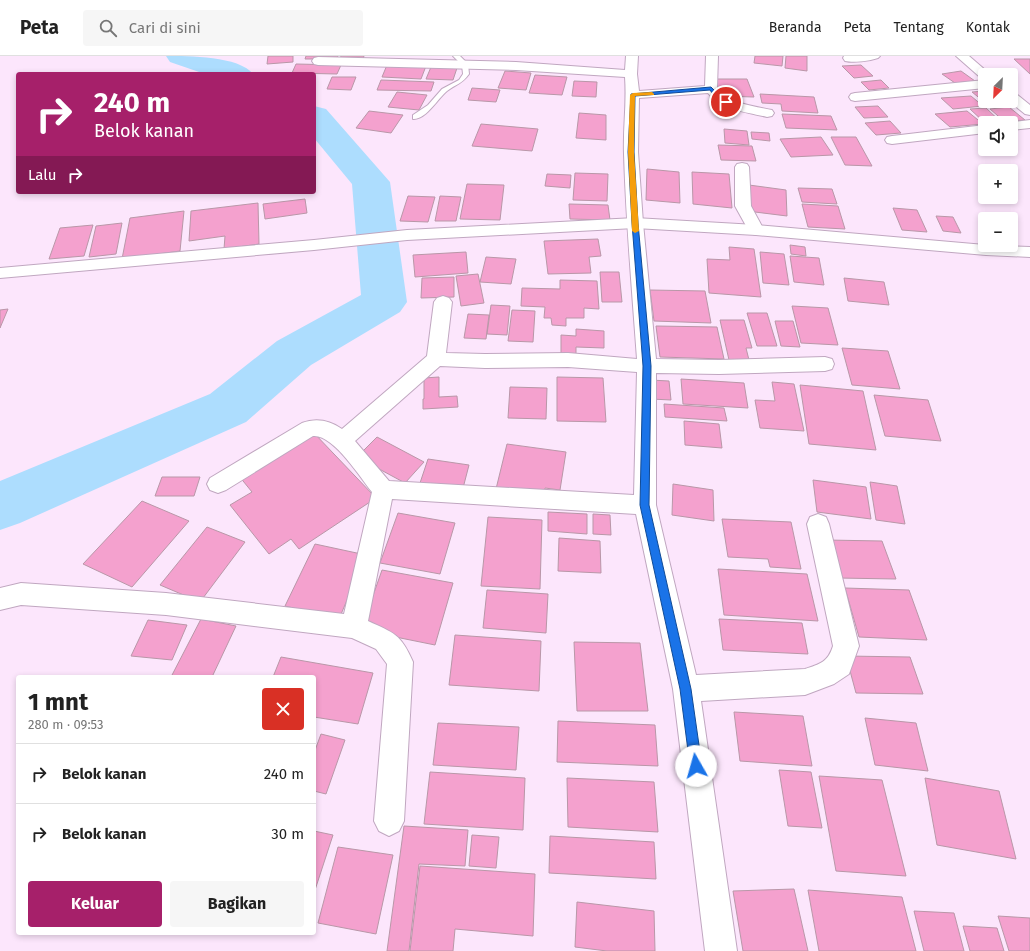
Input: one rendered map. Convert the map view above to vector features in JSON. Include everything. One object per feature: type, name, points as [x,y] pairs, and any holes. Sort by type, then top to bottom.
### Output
[{"type":"street","points":[[712,56],[711,88],[716,95],[726,102],[767,113]]},
{"type":"street","points":[[849,58],[874,56]]},
{"type":"street","points":[[962,56],[978,69]]},
{"type":"street","points":[[318,61],[531,61],[711,88]]},
{"type":"street","points":[[632,75],[631,152],[635,223],[647,366],[645,505],[686,689],[721,951]]},
{"type":"street","points":[[855,97],[978,85]]},
{"type":"street","points":[[1018,102],[1030,111]]},
{"type":"street","points":[[1018,125],[1030,124]]},
{"type":"street","points":[[892,140],[978,130]]},
{"type":"street","points":[[742,167],[743,206],[756,230]]},
{"type":"street","points":[[0,273],[314,246],[407,235],[635,223],[756,230],[986,250],[1030,252]]},
{"type":"street","points":[[342,441],[436,359],[442,302]]},
{"type":"street","points":[[436,359],[485,361],[568,360],[647,366],[719,367],[825,364]]},
{"type":"street","points":[[218,484],[309,428],[320,428],[330,431],[342,441],[382,490],[645,505]]},
{"type":"street","points":[[354,627],[382,490]]},
{"type":"street","points":[[686,689],[806,682],[824,675],[840,665],[846,646],[818,524]]},
{"type":"street","points":[[0,599],[21,594],[166,604],[354,627],[385,641],[393,650],[400,662],[389,821]]},
{"type":"lane","points":[[416,117],[430,106],[444,90],[461,81],[466,74],[461,60]]},
{"type":"building","points":[[268,56],[293,56],[293,62],[267,64]]},
{"type":"building","points":[[306,56],[338,56],[336,59],[305,59]]},
{"type":"building","points":[[341,56],[364,56],[363,59],[340,59]]},
{"type":"building","points":[[755,56],[783,56],[782,66],[754,63]]},
{"type":"building","points":[[786,56],[807,56],[807,71],[785,68]]},
{"type":"building","points":[[1014,59],[1030,59],[1030,74]]},
{"type":"building","points":[[296,64],[341,65],[337,74],[292,72]]},
{"type":"building","points":[[387,65],[426,66],[421,79],[382,77]]},
{"type":"building","points":[[861,65],[873,76],[854,78],[842,66]]},
{"type":"building","points":[[431,67],[457,68],[453,80],[426,79]]},
{"type":"building","points":[[505,71],[531,73],[526,90],[498,88]]},
{"type":"building","points":[[961,71],[975,81],[955,83],[942,74]]},
{"type":"building","points":[[535,75],[567,77],[562,95],[529,93]]},
{"type":"building","points":[[332,77],[356,77],[351,90],[327,89]]},
{"type":"building","points":[[715,79],[747,79],[754,97],[720,96]]},
{"type":"building","points":[[381,80],[434,82],[431,91],[377,90]]},
{"type":"building","points":[[881,80],[889,88],[869,90],[861,82]]},
{"type":"building","points":[[574,81],[597,82],[596,97],[572,96]]},
{"type":"building","points":[[472,88],[500,90],[496,102],[468,100]]},
{"type":"building","points":[[397,92],[427,95],[419,110],[388,107]]},
{"type":"building","points":[[972,92],[978,92],[978,97]]},
{"type":"building","points":[[760,94],[814,97],[818,113],[782,111],[781,104],[762,103]]},
{"type":"building","points":[[971,96],[978,102],[978,106],[953,109],[941,98]]},
{"type":"building","points":[[878,106],[888,117],[864,118],[855,107]]},
{"type":"building","points":[[986,108],[995,116],[978,116],[970,109]]},
{"type":"building","points":[[1010,108],[1025,120],[1018,121],[1018,116],[998,116],[990,109]]},
{"type":"building","points":[[369,111],[403,115],[391,133],[356,128]]},
{"type":"building","points":[[967,111],[978,120],[978,124],[950,127],[935,114]]},
{"type":"building","points":[[579,113],[606,115],[606,140],[576,138]]},
{"type":"building","points":[[782,114],[831,116],[837,130],[786,128]]},
{"type":"building","points":[[890,121],[901,133],[876,135],[865,123]]},
{"type":"building","points":[[481,124],[538,129],[532,151],[472,146]]},
{"type":"building","points":[[724,129],[747,131],[749,145],[725,143]]},
{"type":"building","points":[[751,132],[769,133],[770,141],[752,139]]},
{"type":"building","points":[[821,137],[833,155],[791,157],[780,139]]},
{"type":"building","points":[[831,137],[856,137],[872,166],[845,165]]},
{"type":"building","points":[[718,145],[752,146],[756,161],[721,160]]},
{"type":"building","points":[[647,169],[679,172],[680,203],[646,200]]},
{"type":"building","points":[[692,172],[729,174],[732,208],[693,204]]},
{"type":"building","points":[[575,173],[608,174],[607,201],[573,200]]},
{"type":"building","points":[[547,174],[571,175],[570,188],[545,186]]},
{"type":"building","points":[[467,184],[504,185],[500,220],[460,219]]},
{"type":"building","points":[[749,185],[786,190],[787,216],[747,211]]},
{"type":"building","points":[[798,188],[832,189],[837,204],[802,202]]},
{"type":"building","points":[[408,196],[435,197],[428,222],[400,221]]},
{"type":"building","points":[[440,196],[461,197],[456,221],[435,221]]},
{"type":"building","points":[[305,199],[307,213],[265,219],[263,204]]},
{"type":"building","points":[[258,203],[259,244],[224,249],[225,236],[189,241],[191,211]]},
{"type":"building","points":[[569,204],[608,205],[610,220],[570,219]]},
{"type":"building","points":[[802,204],[838,206],[845,229],[808,227]]},
{"type":"building","points":[[893,208],[917,210],[927,232],[902,230]]},
{"type":"building","points":[[184,211],[180,251],[122,259],[130,218]]},
{"type":"building","points":[[936,216],[953,217],[961,233],[943,231]]},
{"type":"building","points":[[122,223],[116,254],[89,257],[96,226]]},
{"type":"building","points":[[93,225],[84,256],[49,259],[60,228]]},
{"type":"building","points":[[598,239],[601,256],[589,257],[591,273],[548,274],[544,241]]},
{"type":"building","points":[[790,245],[805,247],[806,256],[791,254]]},
{"type":"building","points":[[729,247],[754,249],[761,297],[709,293],[707,259],[730,260]]},
{"type":"building","points":[[466,252],[468,273],[415,277],[413,255]]},
{"type":"building","points":[[760,252],[784,254],[789,285],[763,283]]},
{"type":"building","points":[[790,256],[819,258],[824,285],[794,282]]},
{"type":"building","points":[[486,257],[516,259],[511,284],[480,282]]},
{"type":"building","points":[[600,272],[619,272],[622,302],[602,302]]},
{"type":"building","points":[[478,274],[484,303],[461,306],[456,276]]},
{"type":"building","points":[[454,277],[454,297],[421,298],[422,278]]},
{"type":"building","points":[[844,278],[884,282],[889,305],[848,301]]},
{"type":"building","points":[[560,280],[597,281],[599,309],[584,308],[584,318],[566,318],[566,326],[552,325],[551,318],[544,318],[545,307],[521,306],[522,288],[560,289]]},
{"type":"building","points":[[650,290],[705,291],[711,323],[654,321]]},
{"type":"building","points":[[491,305],[510,306],[507,335],[487,334]]},
{"type":"building","points":[[792,306],[828,308],[838,345],[801,343]]},
{"type":"building","points":[[8,309],[0,328],[0,310]]},
{"type":"building","points":[[512,310],[535,311],[533,342],[508,341]]},
{"type":"building","points":[[747,313],[767,313],[777,346],[757,346]]},
{"type":"building","points":[[468,314],[489,315],[486,339],[464,338]]},
{"type":"building","points":[[720,320],[744,320],[752,348],[746,348],[749,360],[729,360]]},
{"type":"building","points":[[775,321],[793,321],[800,347],[781,346]]},
{"type":"building","points":[[656,326],[717,327],[724,359],[660,357]]},
{"type":"building","points":[[576,329],[604,331],[604,348],[576,347],[576,356],[561,355],[561,335],[576,336]]},
{"type":"building","points":[[842,348],[888,351],[900,389],[852,385]]},
{"type":"building","points":[[439,377],[439,397],[457,396],[458,407],[423,409],[424,378]]},
{"type":"building","points":[[557,377],[603,378],[606,422],[557,421]]},
{"type":"building","points":[[681,379],[744,383],[748,408],[683,404]]},
{"type":"building","points":[[650,380],[669,381],[671,400],[651,399]]},
{"type":"building","points":[[772,382],[794,384],[804,431],[760,428],[755,400],[775,401]]},
{"type":"building","points":[[800,385],[863,391],[876,450],[809,444]]},
{"type":"building","points":[[510,387],[547,388],[546,419],[508,418]]},
{"type":"building","points":[[874,395],[928,400],[941,441],[885,436]]},
{"type":"building","points":[[664,404],[724,408],[727,421],[665,417]]},
{"type":"building","points":[[684,421],[719,424],[722,448],[685,445]]},
{"type":"building","points":[[313,432],[376,498],[299,549],[291,539],[269,554],[230,505],[252,492],[239,476]]},
{"type":"building","points":[[377,437],[424,462],[405,483],[357,457]]},
{"type":"building","points":[[507,444],[566,452],[560,490],[545,488],[544,496],[496,489]]},
{"type":"building","points":[[428,459],[469,465],[462,492],[419,486]]},
{"type":"building","points":[[162,477],[200,477],[194,496],[155,496]]},
{"type":"building","points":[[813,480],[866,487],[871,519],[817,512]]},
{"type":"building","points":[[870,482],[897,486],[905,524],[876,520]]},
{"type":"building","points":[[673,484],[713,490],[714,521],[672,515]]},
{"type":"building","points":[[142,501],[189,521],[132,587],[83,564]]},
{"type":"building","points":[[548,512],[587,514],[587,534],[548,531]]},
{"type":"building","points":[[398,513],[455,523],[440,574],[380,563]]},
{"type":"building","points":[[593,514],[610,515],[611,535],[593,534]]},
{"type":"building","points":[[488,517],[542,520],[540,589],[481,586]]},
{"type":"building","points":[[722,519],[791,522],[801,569],[770,567],[768,559],[728,557]]},
{"type":"building","points":[[207,527],[245,542],[200,602],[160,585]]},
{"type":"building","points":[[559,538],[600,541],[601,573],[558,571]]},
{"type":"building","points":[[826,540],[882,541],[896,579],[838,578]]},
{"type":"building","points":[[315,544],[366,555],[339,619],[285,606]]},
{"type":"building","points":[[718,569],[807,574],[818,621],[724,615]]},
{"type":"building","points":[[382,570],[453,583],[435,645],[361,630]]},
{"type":"building","points":[[845,588],[909,590],[927,640],[859,637]]},
{"type":"building","points":[[487,590],[548,594],[546,633],[483,628]]},
{"type":"building","points":[[201,619],[236,626],[213,675],[172,675]]},
{"type":"building","points":[[719,619],[802,623],[808,654],[723,650]]},
{"type":"building","points":[[148,620],[187,625],[172,660],[131,656]]},
{"type":"building","points":[[455,635],[541,641],[539,691],[449,685]]},
{"type":"building","points":[[574,642],[640,643],[648,711],[577,711]]},
{"type":"building","points":[[846,656],[910,657],[923,694],[856,693]]},
{"type":"building","points":[[281,657],[373,673],[358,724],[316,717],[316,675],[274,675]]},
{"type":"building","points":[[734,712],[803,716],[812,766],[740,761]]},
{"type":"building","points":[[865,718],[916,723],[928,771],[875,765]]},
{"type":"building","points":[[558,721],[655,725],[658,766],[557,762]]},
{"type":"building","points":[[438,723],[519,727],[516,770],[433,765]]},
{"type":"building","points":[[321,734],[345,740],[326,794],[316,792],[316,748]]},
{"type":"building","points":[[779,770],[811,772],[822,828],[788,826]]},
{"type":"building","points":[[430,772],[525,778],[523,830],[424,824]]},
{"type":"building","points":[[819,776],[882,780],[906,876],[836,871]]},
{"type":"building","points":[[567,778],[654,782],[658,832],[568,827]]},
{"type":"building","points":[[925,778],[999,791],[1016,859],[937,845]]},
{"type":"building","points":[[404,826],[468,830],[465,866],[419,864],[409,951],[387,951]]},
{"type":"building","points":[[316,831],[333,835],[316,887]]},
{"type":"building","points":[[472,835],[499,837],[496,868],[469,866]]},
{"type":"building","points":[[550,836],[654,842],[656,879],[549,873]]},
{"type":"building","points":[[338,847],[393,855],[376,934],[318,923]]},
{"type":"building","points":[[420,866],[535,874],[533,936],[455,929],[453,951],[410,951]]},
{"type":"building","points":[[794,889],[808,951],[743,951],[733,891]]},
{"type":"building","points":[[808,890],[902,897],[916,951],[819,951]]},
{"type":"building","points":[[577,902],[654,911],[655,951],[607,951],[575,947]]},
{"type":"building","points":[[914,911],[954,913],[964,951],[924,951]]},
{"type":"building","points":[[998,916],[1030,918],[1030,951],[1009,951]]},
{"type":"building","points":[[963,926],[997,928],[1004,951],[970,951]]},
{"type":"waterway","points":[[181,56],[231,72]]},
{"type":"waterway","points":[[0,506],[228,408],[294,353],[384,302],[371,182],[316,118]]},
{"type":"slow traffic","points":[[635,231],[631,152],[633,95],[652,94]]},
{"type":"route","points":[[696,766],[686,689],[645,505],[647,366],[635,223],[631,152],[633,95],[711,88],[716,95],[726,102]]}]
